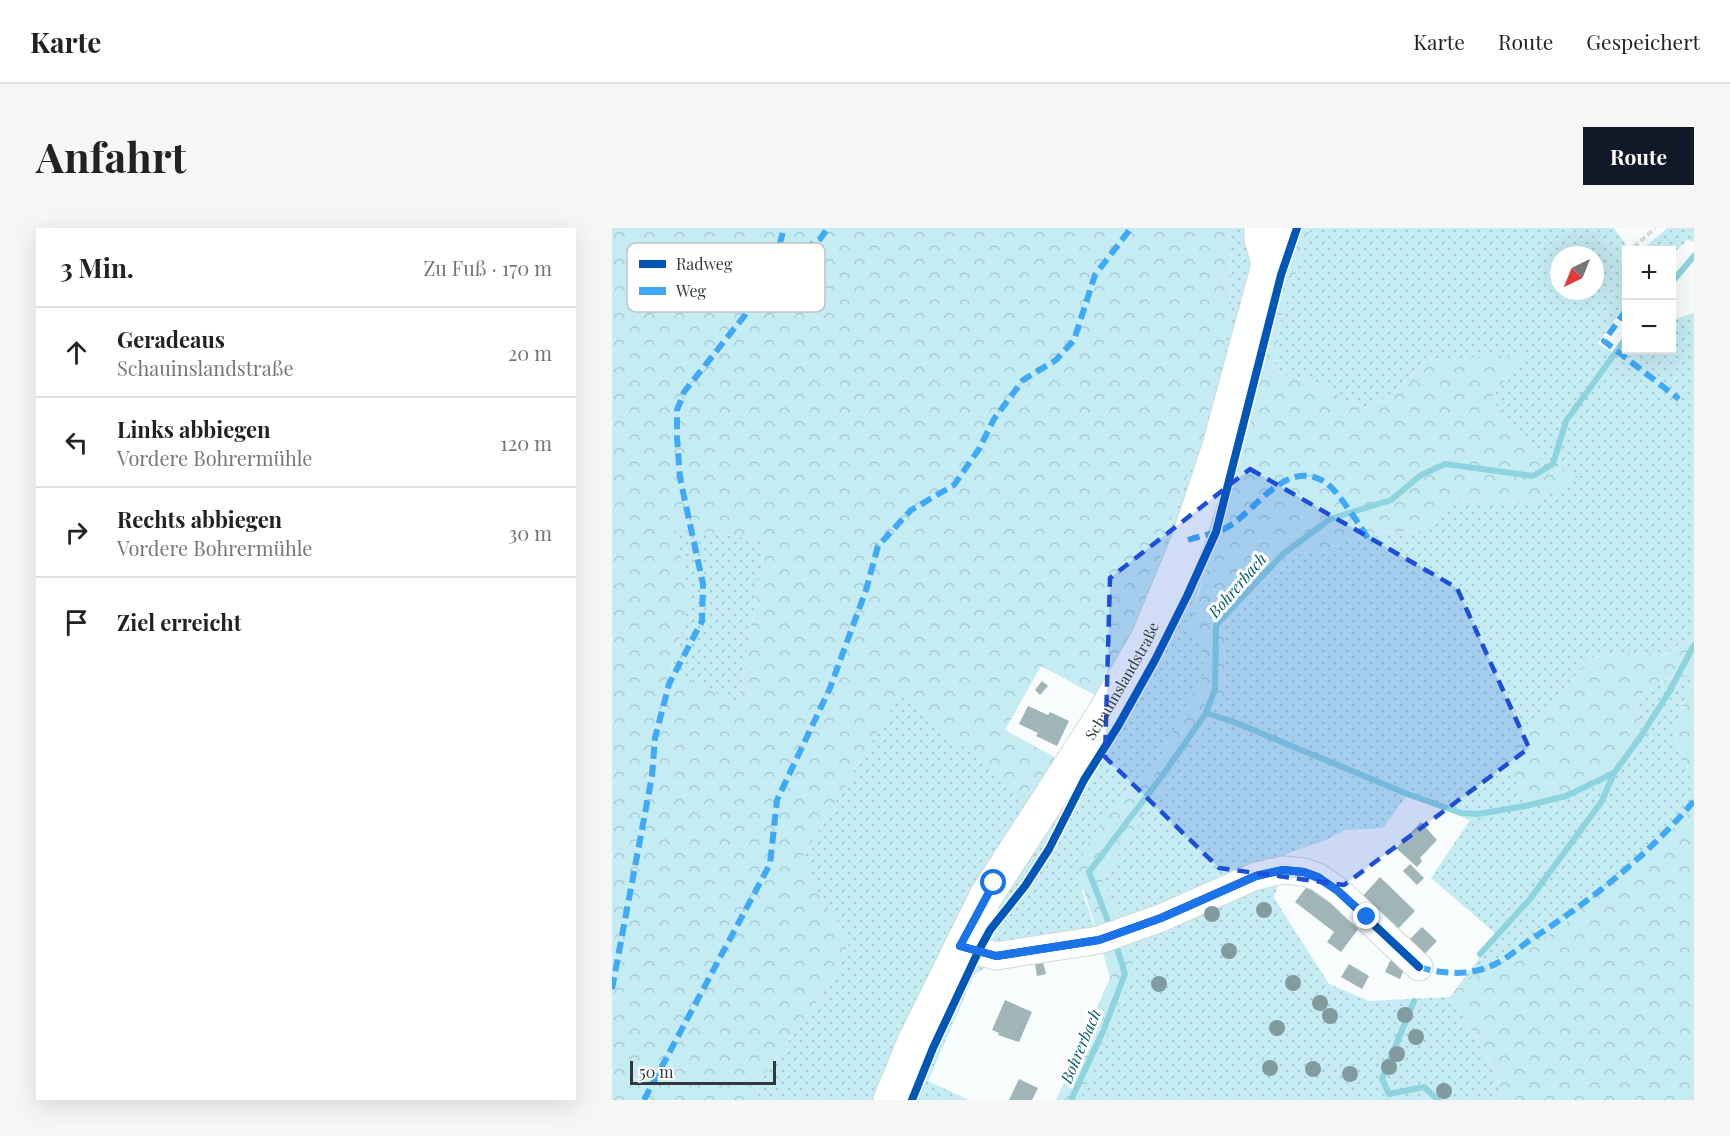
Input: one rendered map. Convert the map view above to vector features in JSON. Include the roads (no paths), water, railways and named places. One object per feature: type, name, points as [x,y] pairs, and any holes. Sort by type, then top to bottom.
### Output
[{"type":"main road","name":"Schauinslandstraße","points":[[890,1100],[914,1042],[986,896],[1103,715],[1147,639],[1188,540],[1219,446],[1278,228]]},
{"type":"street","points":[[1258,228],[1258,239],[1266,267]]},
{"type":"street","points":[[960,946],[996,956],[1099,940],[1161,918],[1256,876],[1283,870],[1304,872],[1338,891],[1419,967]]},
{"type":"waterway","name":"Bohrerbach","points":[[1676,277],[1694,256]]},
{"type":"waterway","name":"Bohrerbach","points":[[1111,929],[1089,872],[1162,776],[1206,713],[1215,689],[1216,625],[1283,554],[1330,519],[1391,500],[1421,475],[1445,464],[1533,476],[1553,464],[1566,421],[1622,344]]},
{"type":"waterway","points":[[1206,713],[1234,722],[1410,795],[1461,813],[1478,814],[1566,796],[1614,773],[1669,692],[1694,645]]},
{"type":"waterway","points":[[1480,954],[1530,899],[1602,801],[1614,773]]},
{"type":"waterway","name":"Bohrerbach","points":[[1071,1100],[1104,1029],[1125,974],[1115,942]]},
{"type":"waterway","points":[[1414,1001],[1382,1079],[1389,1094],[1424,1087],[1438,1100]]}]
